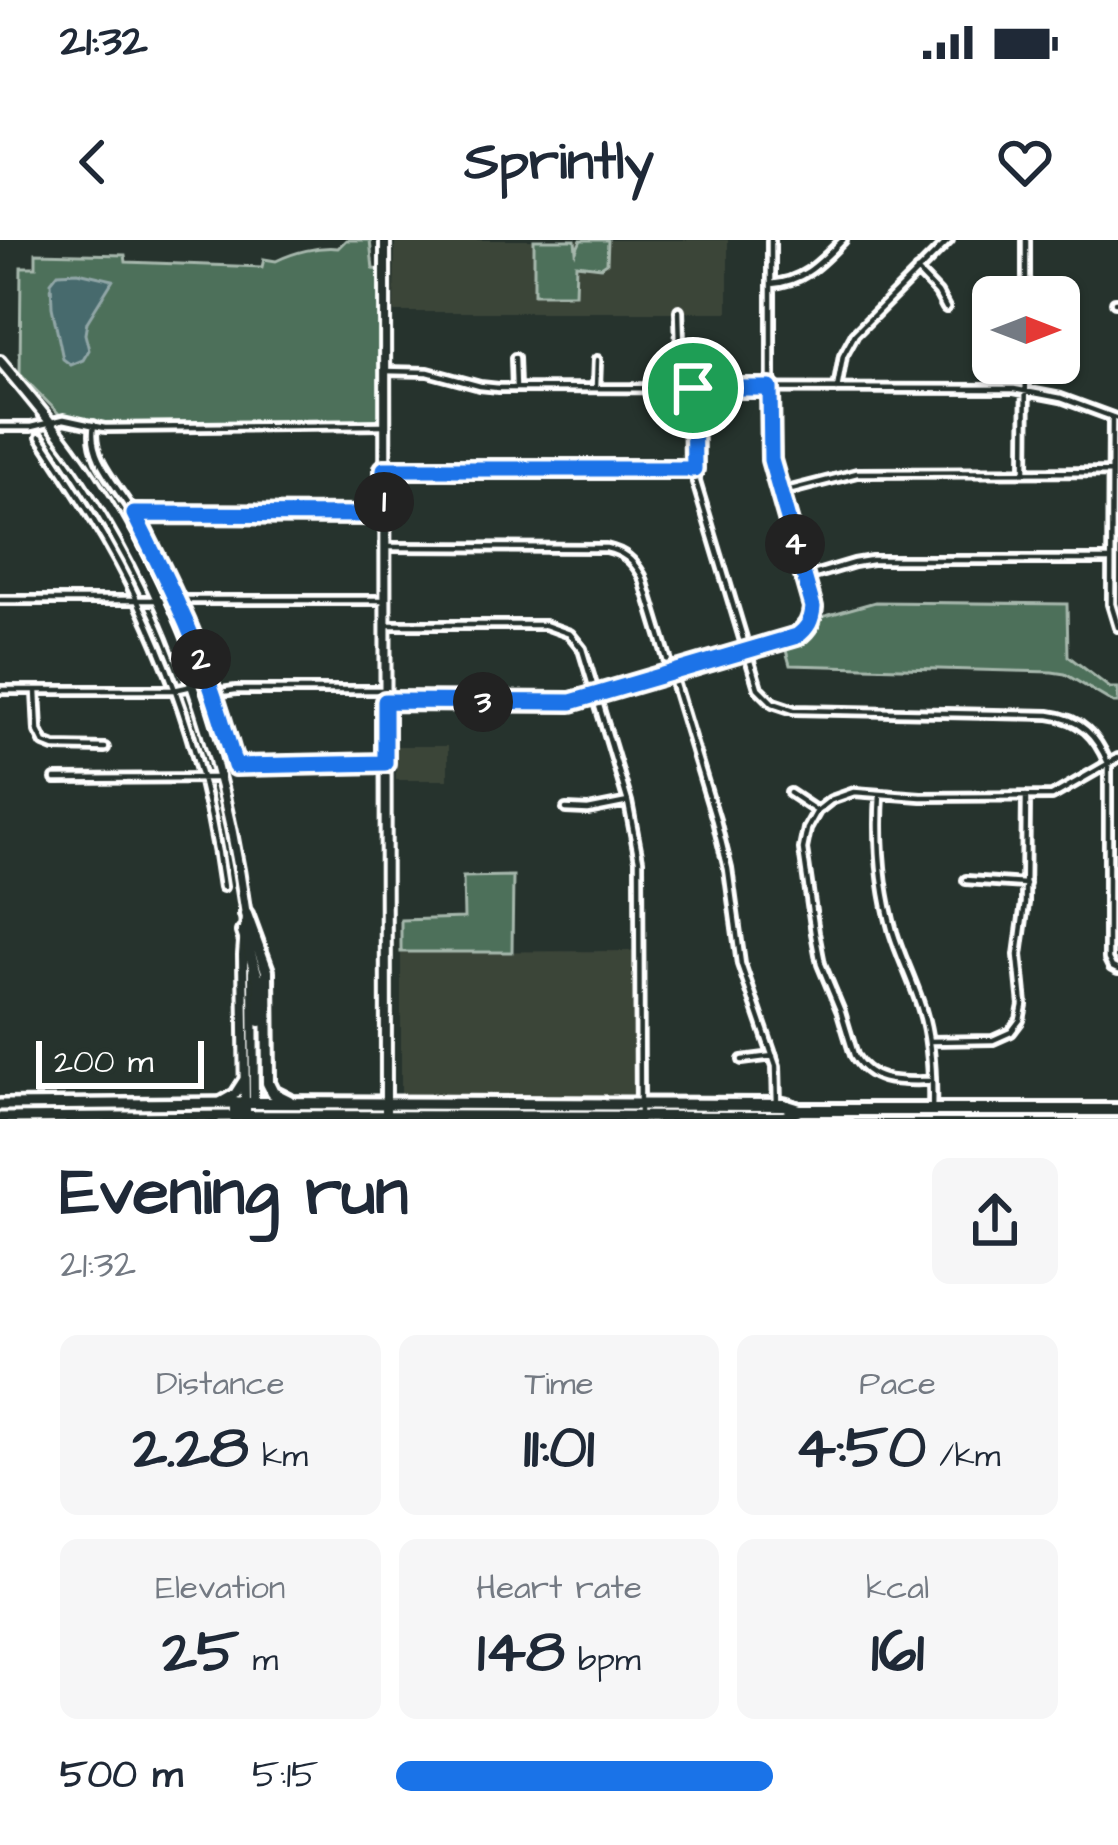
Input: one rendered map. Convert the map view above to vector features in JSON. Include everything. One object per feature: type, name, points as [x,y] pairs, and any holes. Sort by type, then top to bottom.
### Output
[{"type":"highway","points":[[246,914],[267,971],[268,1083],[273,1093],[292,1102],[386,1113]]},
{"type":"highway","points":[[243,932],[260,994],[247,1112]]},
{"type":"highway","points":[[247,1112],[292,1102]]},
{"type":"highway","points":[[247,1112],[270,1118],[777,1105],[800,1111],[1065,1114],[1118,1110]]},
{"type":"highway","points":[[640,1110],[724,1118],[784,1117],[800,1111]]},
{"type":"main road","points":[[385,240],[386,1113]]},
{"type":"main road","points":[[0,361],[97,488],[157,602],[192,686],[220,778],[239,864],[250,951]]},
{"type":"main road","points":[[246,914],[247,1112]]},
{"type":"main road","points":[[219,1103],[235,1094],[245,1078]]},
{"type":"main road","points":[[0,1105],[219,1103],[247,1112]]},
{"type":"main road","points":[[0,1118],[212,1118],[247,1112]]},
{"type":"street","points":[[213,694],[236,690],[571,702],[803,631],[813,607],[771,460],[771,240]]},
{"type":"street","points":[[771,284],[803,277],[843,240]]},
{"type":"street","points":[[837,388],[843,356],[852,339],[949,240]]},
{"type":"street","points":[[1026,240],[1026,276]]},
{"type":"street","points":[[917,271],[946,308]]},
{"type":"street","points":[[679,310],[680,346],[693,388],[694,469],[758,688],[773,703],[794,710],[1058,716],[1087,730],[1108,764],[1108,959],[1118,970]]},
{"type":"street","points":[[515,358],[516,388]]},
{"type":"street","points":[[435,374],[437,359]]},
{"type":"street","points":[[596,387],[597,360]]},
{"type":"street","points":[[385,370],[516,388],[1026,391],[1061,398],[1115,418],[1111,604],[1118,626]]},
{"type":"street","points":[[1025,472],[1026,384]]},
{"type":"street","points":[[0,427],[69,419],[106,428],[384,425]]},
{"type":"street","points":[[94,425],[93,449],[134,514],[176,600],[235,766],[385,763]]},
{"type":"street","points":[[40,437],[138,601],[174,690],[202,779],[223,886]]},
{"type":"street","points":[[384,469],[694,469]]},
{"type":"street","points":[[779,493],[857,472],[1111,472]]},
{"type":"street","points":[[134,514],[384,515]]},
{"type":"street","points":[[385,547],[607,548],[625,554],[635,564],[723,846],[746,980],[773,1056],[777,1105]]},
{"type":"street","points":[[805,578],[872,560],[1111,560]]},
{"type":"street","points":[[0,600],[385,600]]},
{"type":"street","points":[[385,625],[554,626],[570,634],[582,649],[628,802],[640,872],[640,1110]]},
{"type":"street","points":[[0,690],[174,690],[192,686]]},
{"type":"street","points":[[36,691],[40,737],[48,746],[105,748]]},
{"type":"street","points":[[932,1081],[879,1078],[854,1055],[824,974],[815,933],[803,849],[817,811],[849,793],[940,798],[1059,793],[1118,758]]},
{"type":"street","points":[[55,779],[220,778]]},
{"type":"street","points":[[790,793],[817,811]]},
{"type":"street","points":[[880,793],[883,886],[892,929],[921,1005],[929,1041],[932,1111]]},
{"type":"street","points":[[929,1041],[993,1040],[1018,1025],[1023,1005],[1018,955],[1026,884],[1026,796]]},
{"type":"street","points":[[566,809],[628,802]]},
{"type":"street","points":[[966,880],[1026,884]]},
{"type":"street","points":[[742,1060],[773,1056]]},
{"type":"shaded area","points":[[395,240],[728,240],[728,312],[394,312]]},
{"type":"shaded area","points":[[396,746],[448,746],[448,780],[396,780]]},
{"type":"shaded area","points":[[637,951],[636,1096],[401,1097],[401,952]]},
{"type":"green space","points":[[346,240],[370,240],[373,269],[385,270],[384,425],[105,428],[64,419],[20,374],[21,267],[36,267],[36,253],[262,267],[264,259],[276,261],[306,250],[338,248]]},
{"type":"green space","points":[[534,240],[575,240],[576,251],[581,240],[608,240],[607,263],[601,267],[576,264],[575,294],[534,294]]},
{"type":"green space","points":[[875,602],[1067,604],[1068,656],[1110,688],[1118,688],[1118,703],[1065,674],[1052,672],[790,665],[784,643],[805,634],[816,616]]},
{"type":"green space","points":[[513,876],[512,952],[401,952],[401,920],[464,918],[463,877]]},
{"type":"water","points":[[58,273],[113,280],[87,322],[89,350],[83,360],[71,365],[63,359],[51,282]]},
{"type":"route","points":[[693,388],[770,388],[773,472],[813,607],[808,625],[797,636],[571,702],[385,701],[385,763],[235,766],[194,641],[134,514],[384,515],[384,469],[694,469],[693,388]]}]
